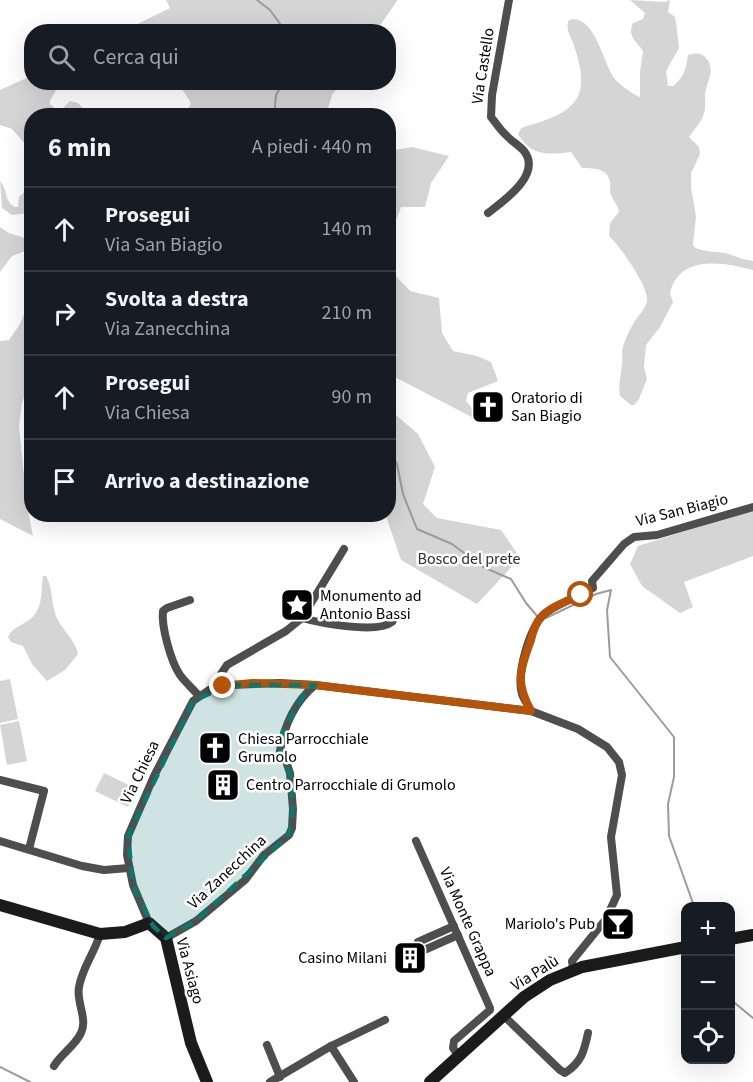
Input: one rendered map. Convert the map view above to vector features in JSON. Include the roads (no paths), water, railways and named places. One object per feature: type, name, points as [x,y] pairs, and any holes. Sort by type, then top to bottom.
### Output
[{"type":"street","name":"Via Castello","points":[[488,213],[523,182],[528,171],[528,159],[523,150],[490,117],[509,0]]},
{"type":"street","name":"Via San Biagio","points":[[531,711],[522,694],[520,676],[523,661],[540,619],[547,612],[593,588],[592,581],[604,566],[624,544],[634,537],[657,535],[753,507]]},
{"type":"street","points":[[219,687],[221,674],[227,665],[286,631],[302,618],[344,549]]},
{"type":"street","points":[[190,600],[167,608],[163,611],[162,619],[179,674],[199,696],[219,687],[252,683],[315,685],[531,711],[570,725],[607,747],[619,762],[622,775],[610,837],[617,895],[606,919],[572,961],[573,969]]},
{"type":"street","points":[[302,618],[324,624],[362,627],[386,625],[393,622],[397,614]]},
{"type":"street","name":"Via Zanecchina","points":[[166,938],[196,921],[245,880],[264,855],[289,835],[292,828],[293,808],[290,774],[280,751],[284,731],[304,695],[315,685]]},
{"type":"street","name":"Via Chiesa","points":[[149,923],[133,885],[127,855],[128,836],[140,804],[188,709],[199,696]]},
{"type":"street","points":[[0,780],[44,791],[29,849]]},
{"type":"street","points":[[0,841],[82,866],[104,870],[129,868]]},
{"type":"street","name":"Via Monte Grappa","points":[[416,841],[490,1011],[454,1041],[453,1048],[462,1054]]},
{"type":"street","points":[[0,905],[100,934],[125,932],[149,923]]},
{"type":"street","name":"Via Asiago","points":[[149,923],[166,938],[191,1043],[207,1082]]},
{"type":"street","points":[[454,926],[418,942],[422,951],[458,935]]},
{"type":"street","points":[[54,1066],[81,1033],[83,1021],[78,1000],[81,975],[100,934]]},
{"type":"street","points":[[735,938],[753,935]]},
{"type":"street","name":"Via Palù","points":[[430,1082],[524,997],[550,980],[573,969],[629,956],[681,948]]},
{"type":"street","points":[[504,1016],[565,1073],[584,1054],[588,1033]]},
{"type":"street","points":[[270,1082],[332,1046],[385,1020]]},
{"type":"street","points":[[267,1045],[280,1077]]},
{"type":"street","points":[[332,1046],[354,1082]]},
{"type":"waterway","points":[[257,0],[270,10],[280,24]]},
{"type":"waterway","points":[[275,108],[276,95],[279,90]]},
{"type":"waterway","points":[[396,462],[403,494],[417,529],[452,544],[483,567],[511,579],[538,617]]},
{"type":"waterway","points":[[546,618],[596,594],[611,590],[607,610],[610,657],[674,737],[674,777],[668,804],[669,836],[693,902]]},
{"type":"waterway","points":[[735,1003],[753,1018]]},
{"type":"waterway","points":[[0,1067],[30,1082]]},
{"type":"place","name":"Oratorio di San Biagio","points":[[488,407]]},
{"type":"place","name":"Monumento ad Antonio Bassi","points":[[297,605]]},
{"type":"place","name":"Chiesa Parrocchiale Grumolo","points":[[215,748]]},
{"type":"place","name":"Centro Parrocchiale di Grumolo","points":[[223,785]]},
{"type":"place","name":"Mariolo's Pub","points":[[618,924]]},
{"type":"place","name":"Casino Milani","points":[[410,958]]},
{"type":"park label","name":"Bosco del prete","points":[[469,559]]}]
